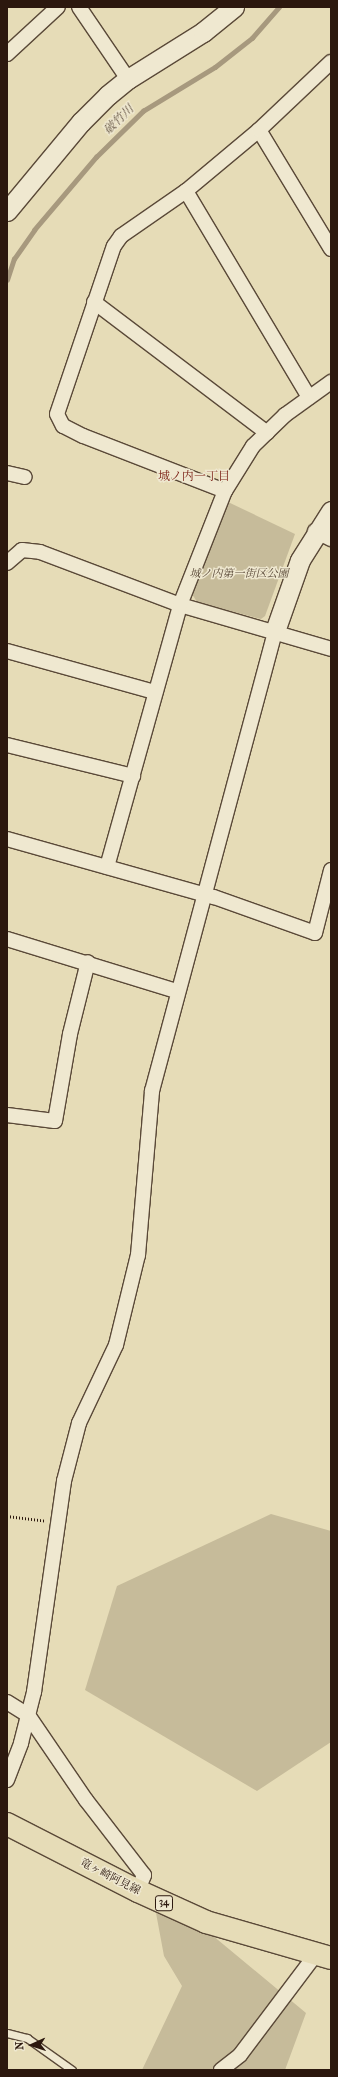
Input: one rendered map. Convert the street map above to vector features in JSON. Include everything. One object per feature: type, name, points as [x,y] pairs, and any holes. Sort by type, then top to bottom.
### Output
[{"type":"main road","name":"竜ヶ崎阿見線","points":[[7,1824],[138,1891],[233,1932],[323,1956]]},
{"type":"street","points":[[7,54],[58,7]]},
{"type":"street","points":[[80,7],[128,79]]},
{"type":"street","points":[[7,211],[81,122],[128,79],[203,32],[234,7]]},
{"type":"street","points":[[225,491],[62,426],[57,414],[114,246],[121,236],[186,191],[329,68]]},
{"type":"street","points":[[258,130],[331,249]]},
{"type":"street","points":[[186,191],[309,397]]},
{"type":"street","points":[[94,302],[267,433]]},
{"type":"street","points":[[107,867],[180,605],[225,491],[253,446],[309,397],[331,382]]},
{"type":"street","points":[[7,473],[25,477]]},
{"type":"street","points":[[7,1780],[28,1715],[64,1481],[79,1423],[116,1345],[138,1255],[152,1091],[176,990],[275,631],[291,579],[323,535],[331,511]]},
{"type":"street","points":[[7,564],[22,550],[40,552],[180,605],[275,631],[331,649]]},
{"type":"street","points":[[7,652],[155,692]]},
{"type":"street","points":[[7,745],[133,776]]},
{"type":"street","points":[[7,839],[202,894],[315,933],[331,870]]},
{"type":"street","points":[[7,939],[88,962],[176,990]]},
{"type":"street","points":[[7,1115],[55,1120],[70,1034],[88,962]]},
{"type":"street","points":[[7,1702],[28,1715],[86,1800],[144,1876],[138,1891]]},
{"type":"street","points":[[221,2070],[240,2055],[323,1956]]},
{"type":"lane","points":[[7,2034],[27,2038],[72,2070]]},
{"type":"path","points":[[7,1516],[58,1522]]},
{"type":"green space","name":"城ノ内第一街区公園","points":[[228,502],[295,534],[265,616],[261,619],[197,602],[192,594]]},
{"type":"green space","points":[[271,1514],[331,1531],[331,1742],[257,1791],[85,1690],[117,1586]]},
{"type":"green space","points":[[156,1913],[206,1930],[306,2013],[285,2070],[142,2070],[182,1986],[164,1956]]},
{"type":"waterway","name":"破竹川","points":[[7,280],[14,259],[34,230],[96,157],[143,111],[215,67],[252,38],[279,7]]},
{"type":"district","name":"城ノ内一丁目","points":[[194,477]]}]
